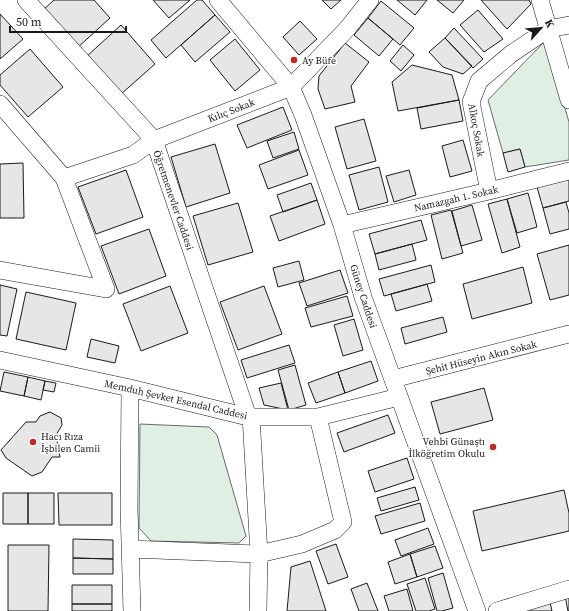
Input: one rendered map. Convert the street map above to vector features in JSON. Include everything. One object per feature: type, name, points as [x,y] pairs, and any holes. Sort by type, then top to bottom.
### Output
[{"type":"street","name":"Öğretmenevler Caddesi","points":[[26,0],[154,140],[250,416],[259,554],[258,611]]},
{"type":"street","name":"Güney Caddesi","points":[[218,0],[291,87],[303,115],[342,225],[363,297],[477,611]]},
{"type":"street","name":"Kılıç Sokak","points":[[64,178],[133,155],[154,140],[291,87],[347,28],[370,0]]},
{"type":"street","points":[[540,0],[569,100]]},
{"type":"street","name":"Alkoç Sokak","points":[[489,191],[470,102],[478,81],[511,54],[548,29],[569,25]]},
{"type":"street","points":[[0,104],[64,178],[106,289],[0,270]]},
{"type":"street","name":"Namazgah 1. Sokak","points":[[342,225],[569,171]]},
{"type":"street","name":"Şehit Hüseyin Akın Sokak","points":[[393,379],[569,334]]},
{"type":"street","name":"Memduh Şevket Esendal Caddesi","points":[[0,360],[250,416],[318,417],[399,397]]},
{"type":"street","points":[[130,388],[129,508],[132,611]]},
{"type":"street","points":[[130,549],[259,554],[302,544],[335,530],[343,522],[318,417]]},
{"type":"street","points":[[497,611],[569,589]]},
{"type":"green space","points":[[545,41],[569,122],[569,160],[525,167],[520,149],[503,153],[488,100]]},
{"type":"green space","points":[[140,424],[209,427],[217,435],[246,536],[239,543],[151,541],[139,528]]},
{"type":"building","points":[[54,0],[94,0],[110,18],[76,49],[42,11]]},
{"type":"building","points":[[153,0],[190,0],[169,18]]},
{"type":"building","points":[[197,0],[202,0],[215,15],[166,58],[151,40]]},
{"type":"building","points":[[322,0],[341,0],[331,9]]},
{"type":"building","points":[[397,0],[427,0],[415,15]]},
{"type":"building","points":[[437,0],[464,0],[453,13]]},
{"type":"building","points":[[481,0],[529,0],[531,4],[507,29]]},
{"type":"building","points":[[381,1],[414,28],[400,45],[368,18]]},
{"type":"building","points":[[478,10],[503,39],[484,52],[460,25]]},
{"type":"building","points":[[0,14],[23,39],[0,59]]},
{"type":"building","points":[[215,15],[230,32],[195,62],[181,45]]},
{"type":"building","points":[[368,18],[393,39],[379,56],[354,35]]},
{"type":"building","points":[[300,21],[317,39],[299,55],[283,37]]},
{"type":"building","points":[[121,25],[155,64],[120,95],[86,57]]},
{"type":"building","points":[[454,28],[483,59],[473,68],[445,38]]},
{"type":"building","points":[[445,38],[472,66],[463,74],[443,67],[429,52]]},
{"type":"building","points":[[235,39],[260,70],[235,91],[210,60]]},
{"type":"building","points":[[345,43],[369,62],[351,86],[355,102],[325,109],[318,89],[319,76]]},
{"type":"building","points":[[403,45],[414,55],[401,71],[390,61]]},
{"type":"building","points":[[30,49],[63,87],[28,117],[0,85],[0,75]]},
{"type":"building","points":[[412,65],[452,75],[459,100],[398,111],[392,82]]},
{"type":"building","points":[[459,100],[463,121],[421,129],[417,108]]},
{"type":"building","points":[[283,107],[292,130],[247,148],[237,125]]},
{"type":"building","points":[[364,119],[376,161],[347,169],[335,127]]},
{"type":"building","points":[[294,132],[299,149],[273,158],[267,141]]},
{"type":"building","points":[[463,140],[472,171],[450,177],[442,146]]},
{"type":"building","points":[[215,144],[230,193],[186,207],[171,157]]},
{"type":"building","points":[[520,149],[525,167],[508,172],[503,153]]},
{"type":"building","points":[[299,150],[308,175],[268,189],[259,165]]},
{"type":"building","points":[[23,163],[24,218],[0,218],[0,164]]},
{"type":"building","points":[[379,167],[388,202],[359,210],[349,175]]},
{"type":"building","points":[[126,170],[143,217],[96,234],[78,187]]},
{"type":"building","points":[[409,170],[416,195],[394,202],[386,176]]},
{"type":"building","points":[[569,178],[569,201],[543,208],[537,187]]},
{"type":"building","points":[[311,183],[317,200],[283,212],[277,195]]},
{"type":"building","points":[[528,193],[537,227],[517,233],[507,199]]},
{"type":"building","points":[[507,199],[520,247],[502,253],[488,204]]},
{"type":"building","points":[[317,200],[325,224],[279,241],[270,216]]},
{"type":"building","points":[[566,202],[569,213],[569,229],[550,234],[543,208]]},
{"type":"building","points":[[238,203],[253,252],[208,265],[193,216]]},
{"type":"building","points":[[472,205],[482,240],[461,246],[452,211]]},
{"type":"building","points":[[451,210],[463,253],[442,259],[431,215]]},
{"type":"building","points":[[421,220],[427,240],[375,254],[369,234]]},
{"type":"building","points":[[149,229],[166,276],[119,294],[101,246]]},
{"type":"building","points":[[412,244],[416,260],[379,270],[375,254]]},
{"type":"building","points":[[569,245],[569,295],[550,300],[537,254]]},
{"type":"building","points":[[299,261],[304,280],[278,287],[273,268]]},
{"type":"building","points":[[431,265],[435,282],[384,296],[379,279]]},
{"type":"building","points":[[523,267],[532,303],[472,319],[463,284]]},
{"type":"building","points":[[340,270],[348,293],[307,306],[299,283]]},
{"type":"building","points":[[427,284],[432,301],[396,311],[391,294]]},
{"type":"building","points":[[0,285],[17,289],[7,336],[0,335]]},
{"type":"building","points":[[170,286],[188,333],[141,351],[123,304]]},
{"type":"building","points":[[264,286],[282,334],[238,350],[220,302]]},
{"type":"building","points":[[26,292],[76,303],[66,350],[16,339]]},
{"type":"building","points":[[347,296],[353,316],[311,327],[305,308]]},
{"type":"building","points":[[443,317],[447,332],[405,344],[401,328]]},
{"type":"building","points":[[354,319],[363,350],[343,356],[334,325]]},
{"type":"building","points":[[91,339],[119,346],[115,363],[87,357]]},
{"type":"building","points":[[289,345],[295,363],[247,378],[241,360]]},
{"type":"building","points":[[371,361],[378,381],[345,393],[338,372]]},
{"type":"building","points":[[295,365],[306,405],[289,410],[278,370]]},
{"type":"building","points":[[4,372],[28,377],[24,396],[0,391]]},
{"type":"building","points":[[338,372],[345,393],[316,403],[308,383]]},
{"type":"building","points":[[28,377],[45,381],[41,400],[24,396]]},
{"type":"building","points":[[45,381],[56,383],[54,392],[43,390]]},
{"type":"building","points":[[281,383],[288,410],[264,405],[259,388]]},
{"type":"building","points":[[484,388],[493,420],[440,434],[431,402]]},
{"type":"building","name":"Hacı Rıza İşbilen Camii","points":[[50,412],[61,418],[62,425],[56,435],[60,457],[52,457],[42,472],[32,476],[6,458],[1,450],[26,422],[36,422],[40,416]]},
{"type":"building","points":[[388,415],[395,433],[344,452],[337,433]]},
{"type":"building","points":[[407,458],[414,479],[375,492],[368,471]]},
{"type":"building","points":[[415,487],[419,500],[381,511],[377,498]]},
{"type":"building","points":[[564,490],[569,513],[569,531],[482,551],[473,511]]},
{"type":"building","points":[[3,493],[28,493],[28,524],[3,524]]},
{"type":"building","points":[[28,493],[54,493],[54,524],[28,524]]},
{"type":"building","points":[[58,493],[112,493],[112,525],[59,525]]},
{"type":"building","points":[[420,503],[425,521],[381,534],[375,516]]},
{"type":"building","points":[[428,528],[434,544],[401,556],[395,540]]},
{"type":"building","points":[[73,539],[113,540],[113,559],[73,558]]},
{"type":"building","points":[[336,544],[348,577],[328,584],[316,551]]},
{"type":"building","points":[[8,545],[49,545],[48,611],[8,611]]},
{"type":"building","points":[[435,546],[443,568],[417,577],[410,554]]},
{"type":"building","points":[[410,554],[417,577],[395,584],[388,562]]},
{"type":"building","points":[[73,558],[113,559],[113,574],[73,574]]},
{"type":"building","points":[[310,561],[326,611],[287,611],[291,567]]},
{"type":"building","points":[[443,573],[453,608],[437,611],[428,578]]},
{"type":"building","points":[[425,578],[435,609],[429,611],[416,611],[407,584]]},
{"type":"building","points":[[367,583],[378,611],[359,611],[351,589]]},
{"type":"building","points":[[72,585],[112,585],[112,604],[72,604]]},
{"type":"building","points":[[407,589],[413,611],[389,611],[384,596]]},
{"type":"building","points":[[569,595],[569,611],[568,611],[565,596]]},
{"type":"building","points":[[550,602],[552,611],[515,611]]},
{"type":"building","points":[[72,604],[112,604],[112,611],[72,611]]},
{"type":"place","name":"Ay Büfe","points":[[294,60]]},
{"type":"place","name":"Hacı Rıza İşbilen Camii","points":[[33,442]]},
{"type":"place","name":"Vehbi Günaştı İlköğretim Okulu","points":[[493,447]]}]
